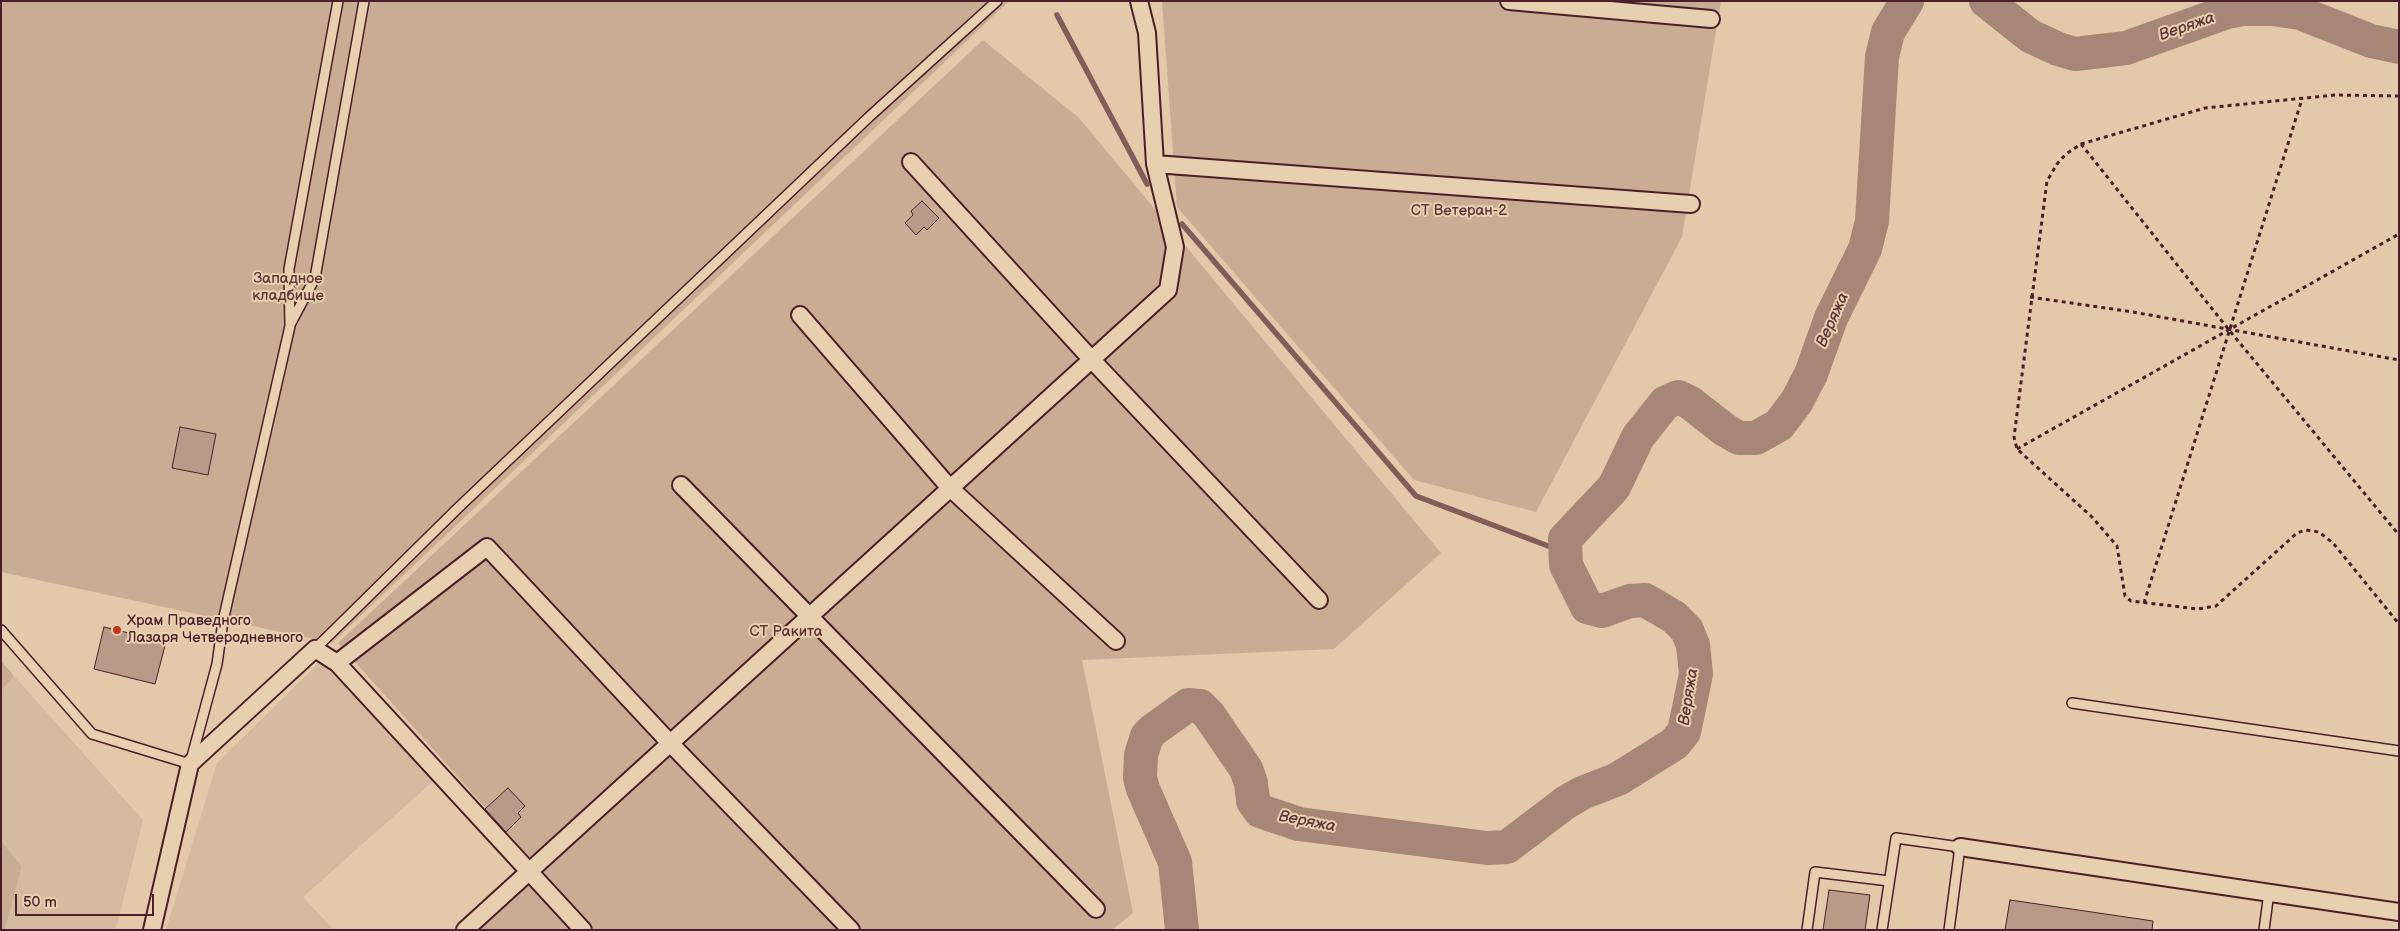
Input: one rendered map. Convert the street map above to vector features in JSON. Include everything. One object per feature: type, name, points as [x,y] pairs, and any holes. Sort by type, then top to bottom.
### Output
[{"type":"street","points":[[465,930],[949,487],[1168,290],[1175,247],[1155,164],[1147,33],[1140,1]]},
{"type":"street","points":[[1509,1],[1711,19]]},
{"type":"street","points":[[911,162],[1092,360],[1319,600]]},
{"type":"street","points":[[1155,164],[1691,204]]},
{"type":"street","points":[[800,315],[949,487],[1116,641]]},
{"type":"street","points":[[681,485],[1096,908]]},
{"type":"street","points":[[337,663],[487,546],[670,743],[851,930]]},
{"type":"street","points":[[152,930],[190,764],[315,649],[337,663],[582,930]]},
{"type":"street","points":[[1960,847],[2399,912]]},
{"type":"lane","points":[[1,630],[92,734],[190,764],[217,664],[223,621],[290,326],[289,269],[338,1]]},
{"type":"lane","points":[[290,326],[315,278],[364,1]]},
{"type":"lane","points":[[315,649],[465,501],[869,116],[997,1]]},
{"type":"lane","points":[[2072,702],[2399,751]]},
{"type":"lane","points":[[1882,930],[1896,838],[1960,847],[1949,930]]},
{"type":"lane","points":[[1807,930],[1815,872],[1889,881]]},
{"type":"lane","points":[[2264,930],[2269,892]]},
{"type":"path","points":[[2399,96],[2335,95],[2205,108],[2080,144],[2066,154],[2056,164],[2047,181],[2030,297],[2014,437],[2017,449],[2092,517],[2117,546],[2125,596],[2130,601],[2198,610],[2216,606],[2298,533],[2306,530],[2319,532],[2332,543],[2399,624]]},
{"type":"path","points":[[2144,603],[2302,99]]},
{"type":"path","points":[[2080,144],[2229,330],[2399,535]]},
{"type":"path","points":[[2017,449],[2399,234]]},
{"type":"path","points":[[2030,297],[2133,312],[2399,360]]},
{"type":"shaded area","points":[[323,659],[439,776],[303,897],[334,930],[166,930],[217,763]]},
{"type":"shaded area","points":[[14,676],[143,820],[116,930],[5,930],[22,866],[1,841],[1,691]]},
{"type":"green space","name":"Западное кладбище","points":[[1,1],[1009,1],[332,643],[1,572]]},
{"type":"green space","name":"СТ Ветеран-2","points":[[1162,1],[1721,1],[1682,237],[1536,512],[1414,480],[1177,207]]},
{"type":"green space","name":"СТ Ракита","points":[[983,40],[1079,118],[1441,553],[1334,649],[1082,660],[1133,913],[1112,930],[479,930],[542,871],[338,643]]},
{"type":"green space","points":[[1,661],[14,676],[1,691]]},
{"type":"green space","points":[[1,841],[22,866],[5,930],[1,930]]},
{"type":"building","points":[[922,201],[939,218],[927,230],[924,227],[916,235],[905,223],[913,215],[911,211]]},
{"type":"building","points":[[180,427],[216,434],[208,475],[172,468]]},
{"type":"building","points":[[104,627],[166,642],[155,684],[94,669]]},
{"type":"building","points":[[508,788],[525,806],[518,813],[521,817],[506,832],[485,809]]},
{"type":"building","points":[[1829,890],[1870,895],[1865,930],[1823,930]]},
{"type":"building","points":[[2010,900],[2153,921],[2152,930],[2005,930]]},
{"type":"waterway","name":"Веряжа","points":[[1182,930],[1175,862],[1140,778],[1141,755],[1147,736],[1188,705],[1200,706],[1209,715],[1246,769],[1251,783],[1253,801],[1260,811],[1299,824],[1487,848],[1507,847],[1565,803],[1582,793],[1618,779],[1674,744],[1684,732],[1696,674],[1693,645],[1687,630],[1674,617],[1645,600],[1630,601],[1602,611],[1587,607],[1566,565],[1565,539],[1614,487],[1638,437],[1665,403],[1678,397],[1689,402],[1725,430],[1739,438],[1756,438],[1779,425],[1797,401],[1811,374],[1831,318],[1865,249],[1872,221],[1882,57],[1888,32],[1907,1]]},
{"type":"waterway","name":"Веряжа","points":[[1986,1],[2030,36],[2058,49],[2075,54],[2126,48],[2227,12],[2242,9],[2272,9],[2300,13],[2371,41],[2399,47]]},
{"type":"waterway","points":[[1057,15],[1147,184]]},
{"type":"waterway","points":[[1182,224],[1416,496],[1564,552]]},
{"type":"place","name":"Храм Праведного Лазаря Четверодневного","points":[[117,630]]}]
